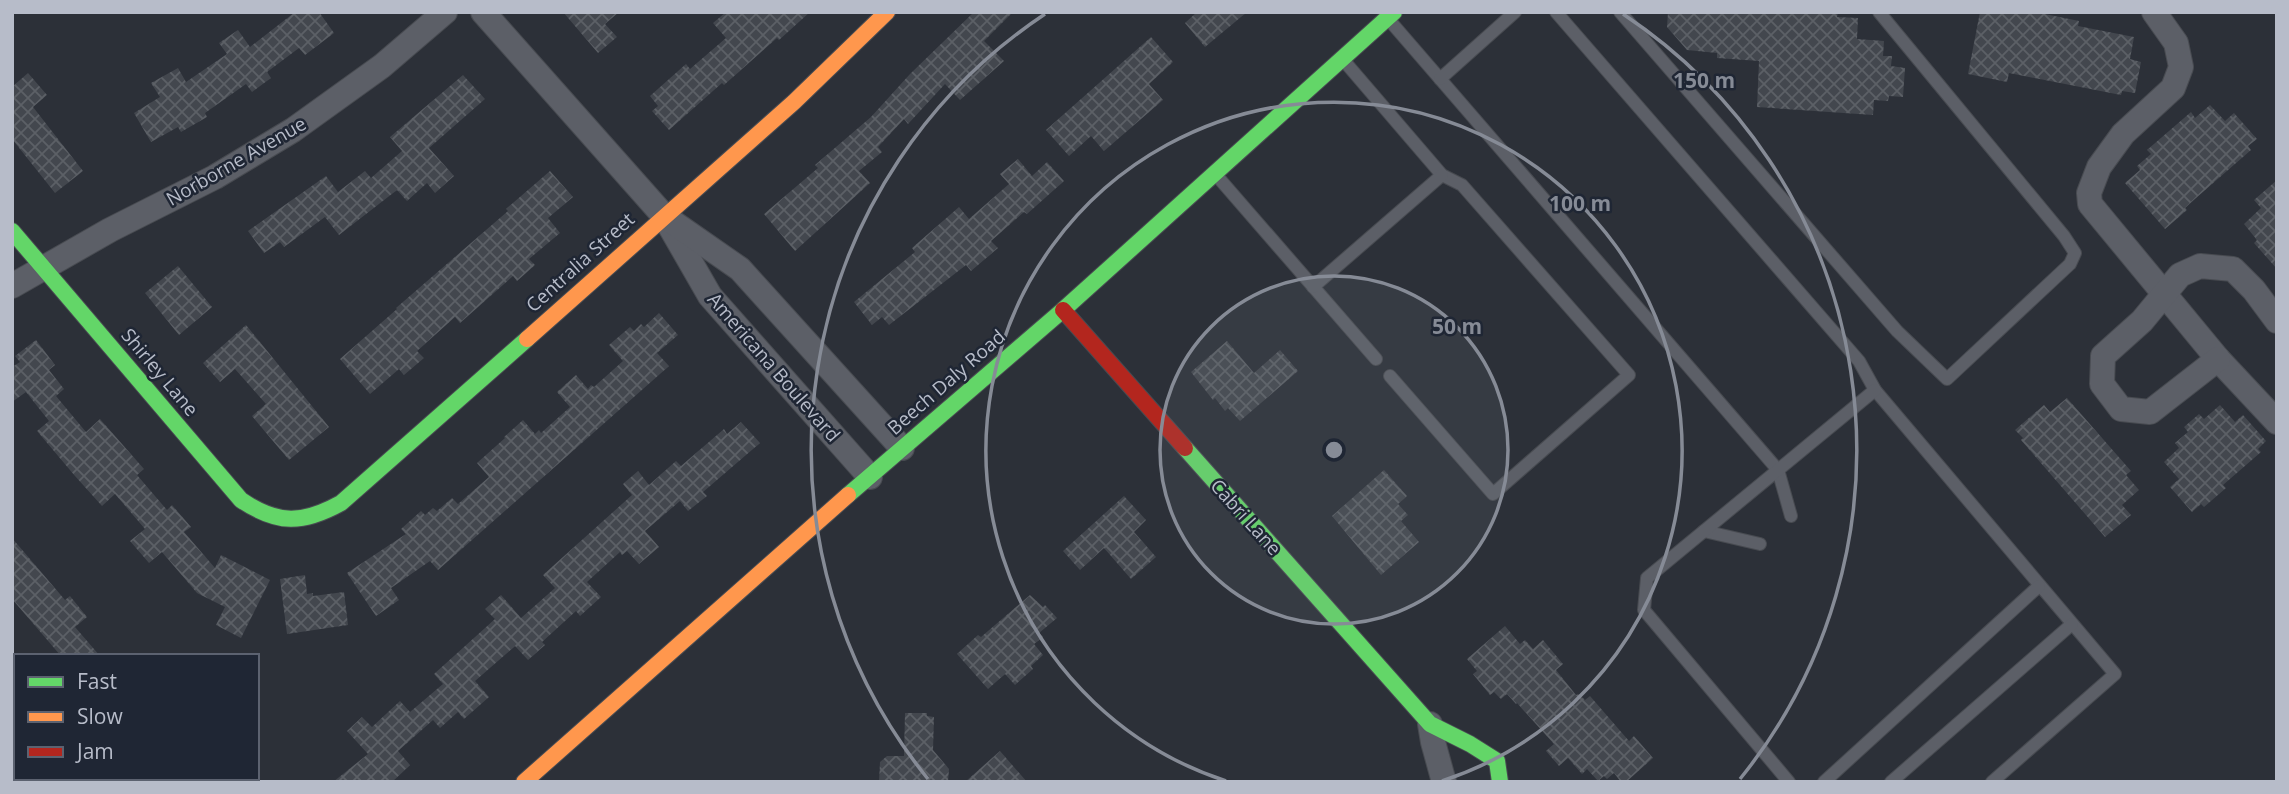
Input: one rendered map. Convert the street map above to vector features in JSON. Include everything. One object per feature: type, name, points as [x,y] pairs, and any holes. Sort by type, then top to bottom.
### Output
[{"type":"street","name":"Norborne Avenue","points":[[12,286],[110,230],[215,177],[293,130],[382,66],[445,12]]},
{"type":"street","name":"Americana Boulevard","points":[[483,12],[664,216],[710,296],[870,477]]},
{"type":"street","name":"Centralia Street","points":[[288,520],[322,515],[341,503],[794,102],[887,12]]},
{"type":"street","points":[[2154,12],[2176,43],[2181,67],[2173,88],[2123,134],[2099,167],[2090,193],[2090,204],[2218,359],[2277,422]]},
{"type":"street","name":"Beech Daly Road","points":[[524,782],[902,448],[1063,310],[1391,15]]},
{"type":"street","name":"Americana Boulevard","points":[[664,216],[740,269],[902,448]]},
{"type":"street","name":"Shirley Lane","points":[[12,231],[240,500],[268,516],[288,520]]},
{"type":"street","points":[[2218,359],[2150,412],[2121,409],[2102,384],[2103,356],[2142,321],[2180,275],[2200,266],[2233,269],[2254,290],[2277,321]]},
{"type":"street","name":"Cabri Lane","points":[[1063,310],[1430,724],[1497,761],[1500,782]]},
{"type":"street","name":"Cabri Lane","points":[[1430,724],[1444,782]]},
{"type":"lane","points":[[1440,79],[1515,12]]},
{"type":"lane","points":[[1556,12],[1859,361],[1875,390],[2115,674],[1992,782]]},
{"type":"lane","points":[[1620,12],[1897,331],[1947,379],[2070,264],[2075,253],[2064,236],[1879,12]]},
{"type":"lane","points":[[1391,15],[1440,79],[1778,470],[1791,516]]},
{"type":"lane","points":[[1342,59],[1442,174],[1462,185],[1629,375],[1493,494],[1390,376]]},
{"type":"lane","points":[[1214,173],[1376,359]]},
{"type":"lane","points":[[1313,287],[1442,174]]},
{"type":"lane","points":[[1789,782],[1644,610],[1647,578],[1875,390]]},
{"type":"lane","points":[[1704,531],[1760,544]]},
{"type":"lane","points":[[1824,782],[2039,586]]},
{"type":"lane","points":[[1891,782],[2072,624]]},
{"type":"building","points":[[295,12],[319,12],[334,33],[305,55],[299,48],[267,72],[271,78],[252,92],[246,84],[205,113],[207,117],[181,132],[178,127],[151,142],[134,113],[160,97],[151,83],[178,68],[186,82],[227,54],[219,43],[238,30],[250,47]]},
{"type":"building","points":[[563,12],[619,12],[605,24],[617,37],[598,53]]},
{"type":"building","points":[[726,12],[810,12],[669,130],[652,111],[658,106],[650,96],[686,64],[690,69],[726,38],[713,23]]},
{"type":"building","points":[[974,12],[1013,12],[984,41],[1004,61],[960,100],[945,84],[908,124],[904,119],[878,147],[882,152],[859,171],[870,183],[795,251],[764,214],[818,168],[815,165],[871,117],[910,74]]},
{"type":"building","points":[[1197,12],[1247,12],[1205,47],[1185,23]]},
{"type":"building","points":[[1668,12],[1838,12],[1837,17],[1858,18],[1857,39],[1884,41],[1883,56],[1892,56],[1891,66],[1905,68],[1903,97],[1889,96],[1888,101],[1874,100],[1873,115],[1757,107],[1759,61],[1717,58],[1717,53],[1687,50],[1667,27]]},
{"type":"building","points":[[1980,12],[2035,12],[2079,21],[2078,26],[2134,37],[2130,59],[2141,62],[2135,93],[2122,91],[2121,95],[2009,73],[2007,82],[1968,74]]},
{"type":"building","points":[[1151,37],[1173,62],[1149,84],[1163,100],[1104,151],[1091,136],[1069,156],[1046,130]]},
{"type":"building","points":[[28,73],[47,95],[33,107],[83,171],[55,193],[12,139],[12,87]]},
{"type":"building","points":[[463,75],[485,99],[429,148],[454,176],[435,193],[427,183],[407,201],[397,190],[339,235],[325,217],[284,247],[280,242],[264,253],[248,231],[326,176],[338,192],[365,171],[371,178],[402,151],[390,137]]},
{"type":"building","points":[[2210,105],[2225,121],[2234,113],[2257,139],[2248,146],[2251,150],[2165,229],[2125,183],[2140,170],[2137,166],[2151,154],[2147,150],[2191,112],[2195,118]]},
{"type":"building","points":[[1018,159],[1032,176],[1047,162],[1064,181],[991,241],[998,248],[971,271],[966,265],[889,325],[882,317],[872,325],[854,302],[915,252],[912,248],[959,207],[969,219],[1009,184],[1000,174]]},
{"type":"building","points":[[550,171],[573,197],[548,218],[560,233],[529,259],[535,265],[517,281],[513,276],[460,323],[455,317],[417,351],[424,358],[404,375],[399,369],[370,394],[340,359]]},
{"type":"building","points":[[2277,180],[2277,269],[2254,243],[2257,240],[2244,224],[2261,208],[2254,200]]},
{"type":"building","points":[[178,266],[212,307],[179,335],[145,293]]},
{"type":"building","points":[[659,313],[678,335],[657,353],[669,366],[438,570],[430,561],[391,588],[399,600],[376,616],[347,573],[406,534],[401,529],[421,511],[425,515],[433,508],[437,511],[452,498],[458,504],[489,477],[477,463],[504,437],[523,420],[535,434],[539,430],[541,433],[570,407],[557,392],[576,375],[588,389],[591,385],[594,387],[623,361],[609,345],[630,327],[634,331],[641,324],[644,327]]},
{"type":"building","points":[[246,325],[329,427],[289,460],[252,416],[266,404],[235,369],[220,382],[203,363]]},
{"type":"building","points":[[36,340],[55,365],[49,370],[64,389],[56,396],[86,432],[100,419],[144,469],[137,475],[167,510],[172,505],[191,527],[184,532],[215,568],[221,555],[270,580],[241,638],[216,625],[225,607],[197,593],[162,552],[149,563],[130,541],[145,529],[115,494],[102,506],[75,476],[37,431],[49,421],[26,392],[12,402],[12,367],[20,362],[15,356]]},
{"type":"building","points":[[1227,341],[1254,373],[1280,350],[1298,371],[1240,421],[1228,408],[1225,411],[1215,398],[1213,400],[1191,372]]},
{"type":"building","points":[[2067,398],[2131,471],[2126,475],[2139,490],[2122,505],[2131,515],[2105,537],[2015,430],[2044,405],[2050,412]]},
{"type":"building","points":[[2220,405],[2235,422],[2243,415],[2266,441],[2258,449],[2261,452],[2223,485],[2226,488],[2204,507],[2201,504],[2192,512],[2170,487],[2179,479],[2164,462],[2179,448],[2175,443],[2188,432],[2184,427],[2199,414],[2204,419]]},
{"type":"building","points":[[741,422],[760,443],[703,492],[707,496],[688,511],[680,501],[645,531],[659,547],[639,564],[627,551],[622,555],[620,552],[587,582],[601,597],[580,616],[576,611],[542,642],[545,645],[528,660],[515,646],[475,681],[489,697],[464,719],[458,712],[440,728],[433,720],[398,751],[410,765],[392,782],[333,782],[368,754],[347,731],[362,717],[372,727],[400,701],[410,712],[443,684],[434,674],[495,619],[485,609],[501,595],[521,618],[555,588],[543,575],[632,495],[623,484],[638,471],[649,485],[676,461],[681,466],[724,429],[727,434]]},
{"type":"building","points":[[1384,470],[1407,496],[1398,504],[1408,515],[1401,521],[1419,542],[1381,575],[1332,516]]},
{"type":"building","points":[[1124,496],[1146,520],[1134,532],[1156,557],[1131,579],[1104,548],[1080,570],[1063,551]]},
{"type":"building","points":[[12,538],[65,600],[70,596],[87,617],[75,627],[98,654],[59,654],[12,599]]},
{"type":"building","points":[[305,575],[307,594],[313,593],[313,596],[344,592],[348,625],[287,634],[280,579]]},
{"type":"building","points":[[1030,595],[1043,607],[1045,605],[1057,618],[1039,633],[1043,637],[1034,644],[1043,655],[1031,666],[1033,669],[1015,685],[1005,674],[988,689],[957,654]]},
{"type":"building","points":[[1505,626],[1520,644],[1525,640],[1533,649],[1543,640],[1563,664],[1556,670],[1576,695],[1579,694],[1585,700],[1590,696],[1629,741],[1634,736],[1653,758],[1626,782],[1621,782],[1614,773],[1607,779],[1604,776],[1598,781],[1587,769],[1582,774],[1568,758],[1559,766],[1546,751],[1554,744],[1507,694],[1501,699],[1494,692],[1490,695],[1473,674],[1477,671],[1467,659]]},
{"type":"building","points":[[905,713],[927,713],[927,716],[934,717],[933,750],[949,769],[948,782],[879,782],[880,762],[887,756],[904,756]]},
{"type":"building","points":[[1000,751],[1027,782],[965,782]]},
{"type":"traffic: fast","points":[[848,495],[1063,310],[1394,12]]},
{"type":"traffic: fast","points":[[12,231],[241,500],[267,514],[279,517],[302,518],[341,503],[527,339]]},
{"type":"traffic: fast","points":[[1185,448],[1430,724],[1497,761],[1500,782]]},
{"type":"traffic: slow","points":[[527,339],[794,102],[887,12]]},
{"type":"traffic: slow","points":[[524,782],[848,495]]},
{"type":"traffic: jam","points":[[1063,310],[1185,448]]}]
